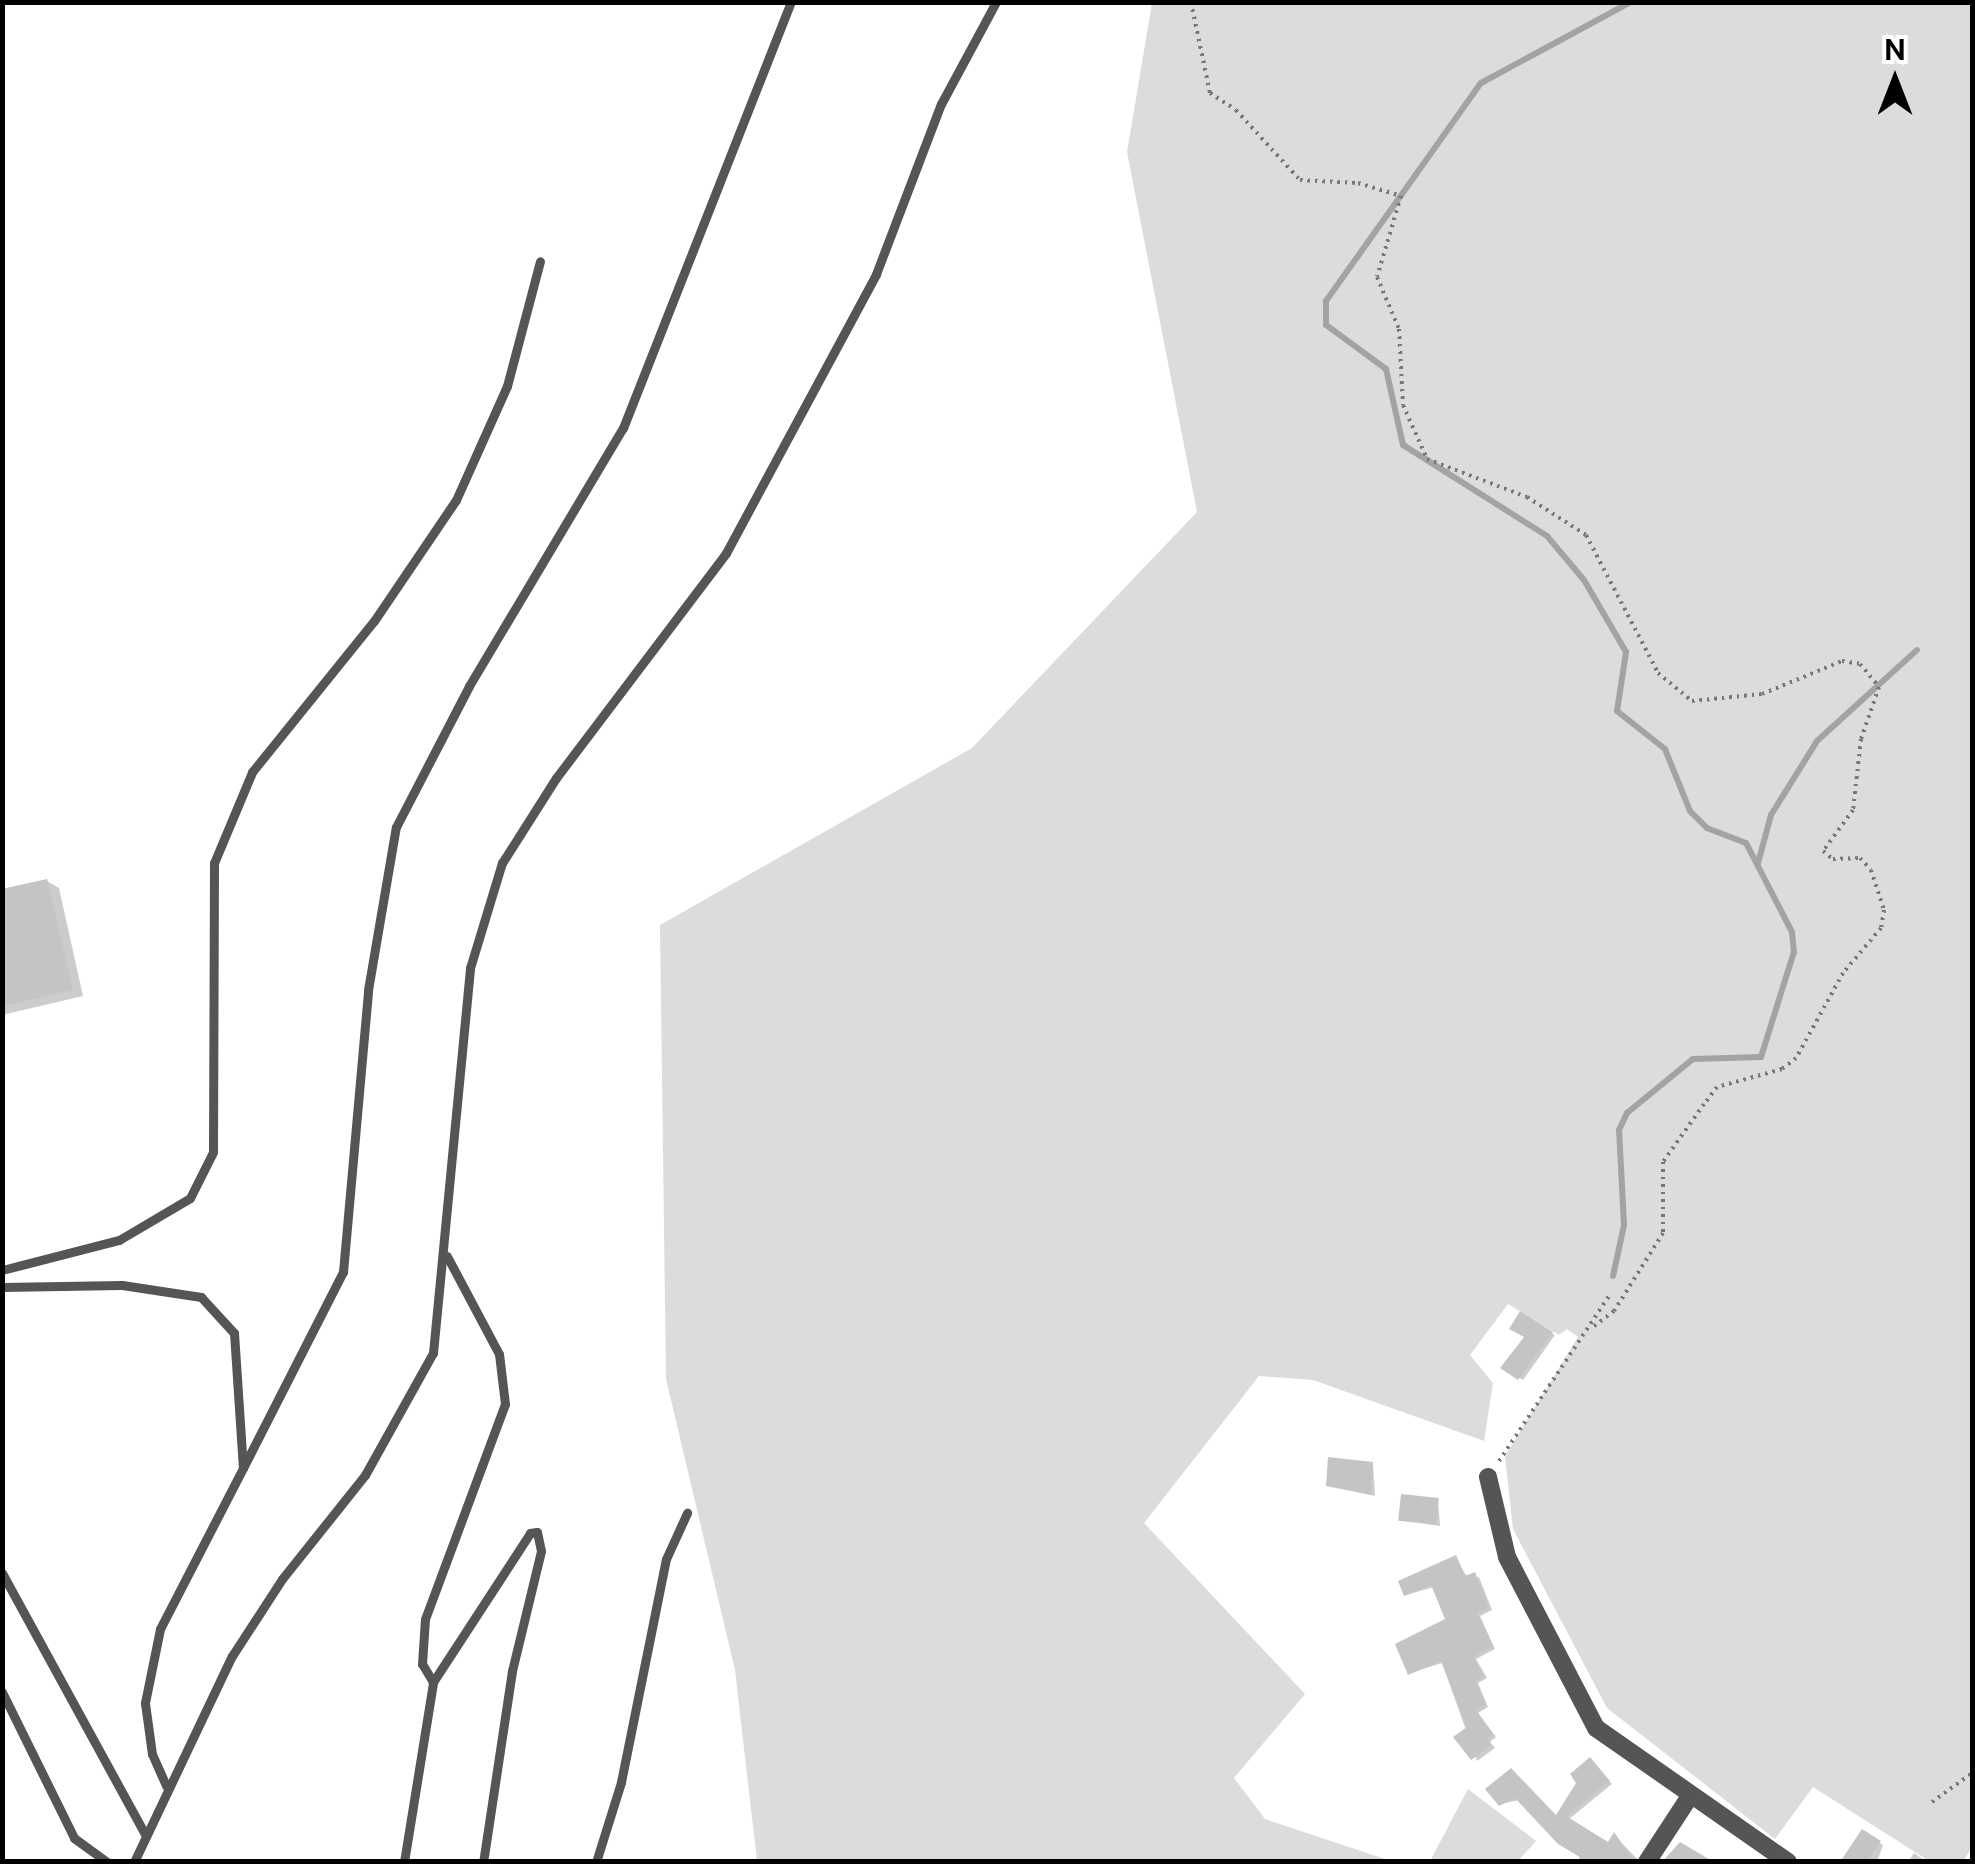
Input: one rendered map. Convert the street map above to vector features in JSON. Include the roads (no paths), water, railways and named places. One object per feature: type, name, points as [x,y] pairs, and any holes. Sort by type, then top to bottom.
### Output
[{"type":"street","points":[[1488,1477],[1507,1557],[1578,1701],[1611,1742],[1788,1862]]},
{"type":"street","points":[[1647,1862],[1690,1796]]},
{"type":"lane","points":[[166,1786],[152,1754],[145,1703],[160,1629],[343,1272],[368,990],[396,827],[468,686],[623,428],[792,2]]},
{"type":"lane","points":[[134,1862],[166,1786],[232,1656],[394,1430],[433,1353],[447,1255],[470,968],[502,863],[556,778],[726,553],[876,274],[941,104],[996,2]]},
{"type":"lane","points":[[2,1270],[119,1240],[190,1198],[214,1152],[214,862],[252,772],[374,621],[456,500],[507,386],[540,261]]},
{"type":"lane","points":[[432,1682],[422,1664],[425,1619],[505,1404],[500,1354],[447,1255]]},
{"type":"lane","points":[[2,1287],[122,1285],[201,1297],[234,1333],[243,1468]]},
{"type":"lane","points":[[596,1862],[622,1782],[666,1560],[686,1513]]},
{"type":"lane","points":[[404,1862],[432,1682],[530,1533],[537,1532],[541,1551],[512,1671],[483,1862]]},
{"type":"lane","points":[[2,1574],[146,1834]]},
{"type":"lane","points":[[2,1692],[74,1838],[107,1862]]},
{"type":"waterway","points":[[1613,1276],[1624,1225],[1619,1130],[1627,1113],[1693,1059],[1761,1057],[1794,952],[1792,932],[1746,843],[1707,828],[1690,811],[1665,749],[1617,711],[1626,652],[1584,580],[1547,536],[1403,445],[1386,369],[1326,325],[1326,301],[1481,83],[1631,2]]},
{"type":"waterway","points":[[1758,863],[1771,815],[1817,741],[1917,650]]}]
